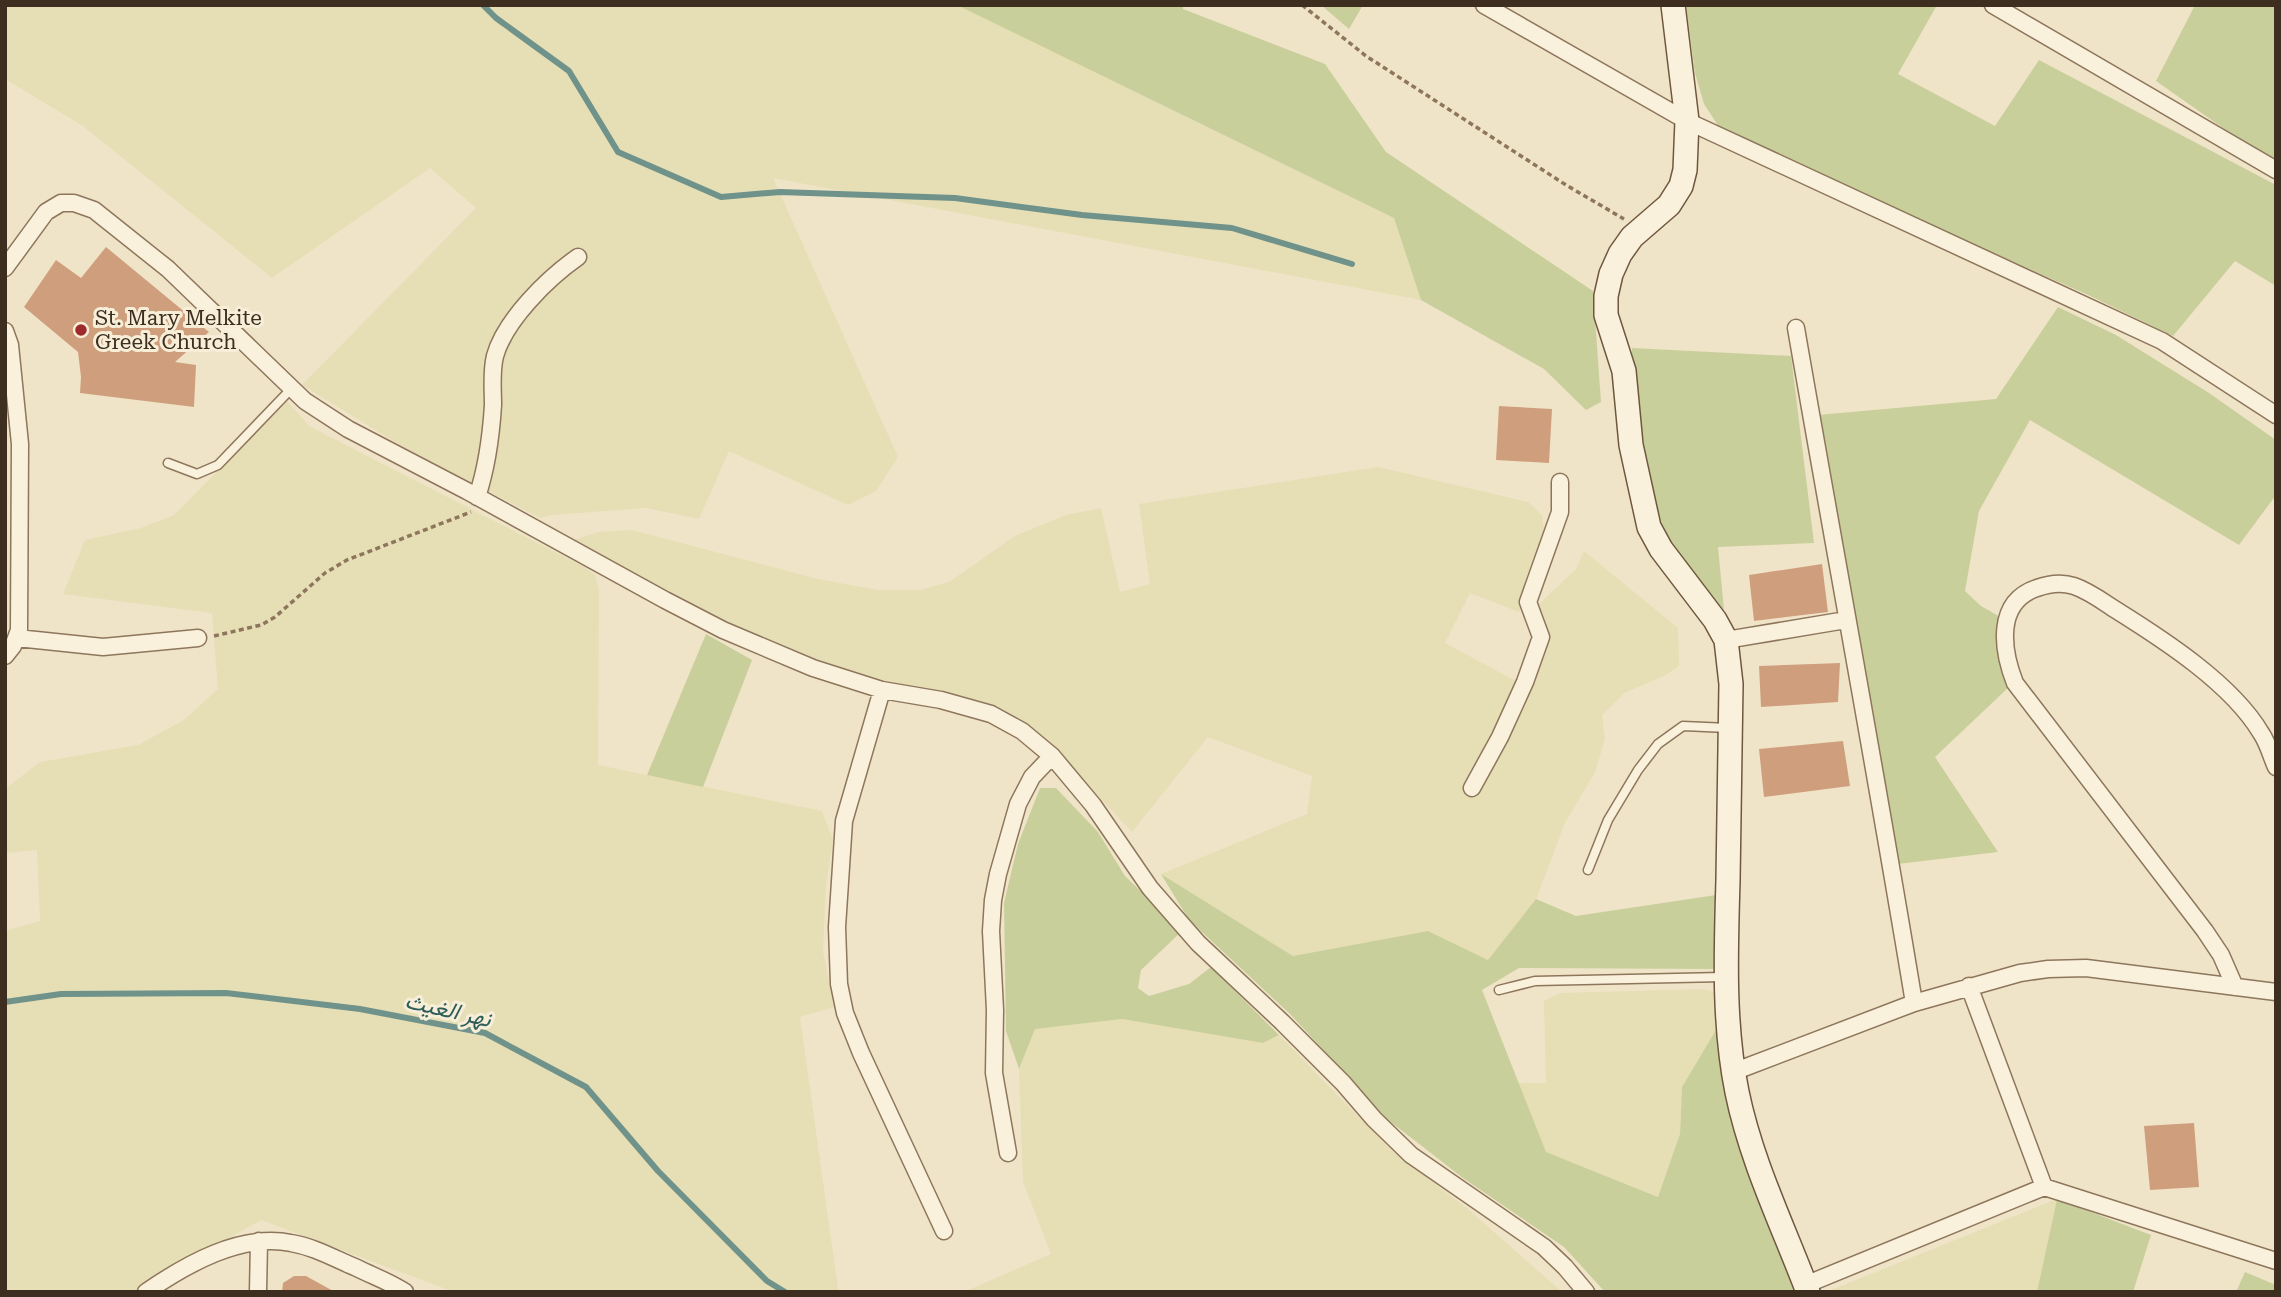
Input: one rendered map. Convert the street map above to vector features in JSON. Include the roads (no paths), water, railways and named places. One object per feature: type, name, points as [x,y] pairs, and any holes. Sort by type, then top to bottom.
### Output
[{"type":"street","points":[[1484,5],[1687,121],[2162,341],[2276,415]]},
{"type":"street","points":[[1672,5],[1687,121],[1685,170],[1681,186],[1669,205],[1641,228],[1620,254],[1606,296],[1606,315],[1624,371],[1631,445],[1649,527],[1661,549],[1715,620],[1726,640],[1731,684],[1727,977],[1728,1027],[1733,1072],[1746,1130],[1806,1288],[2044,1186],[2276,1261]]},
{"type":"street","points":[[1993,5],[2276,170]]},
{"type":"street","points":[[5,268],[46,212],[61,203],[86,206],[168,269],[305,401],[348,429],[723,630],[813,668],[882,690],[941,700],[991,713],[1022,730],[1052,756],[1093,805],[1150,888],[1198,943],[1282,1022],[1411,1155],[1544,1247],[1586,1292]]},
{"type":"street","points":[[484,500],[493,368],[499,346],[515,320],[539,292],[578,257]]},
{"type":"street","points":[[1796,328],[1914,1003]]},
{"type":"street","points":[[5,331],[10,345],[20,444],[19,629],[17,638],[5,656]]},
{"type":"street","points":[[1472,788],[1505,726],[1541,637],[1528,602],[1560,512],[1560,482]]},
{"type":"street","points":[[2235,988],[2221,956],[2205,931],[2015,683],[2007,664],[2005,646],[2005,628],[2011,608],[2017,599],[2029,590],[2044,585],[2072,585],[2086,591],[2158,636],[2226,691],[2262,734],[2276,767]]},
{"type":"street","points":[[1726,640],[1846,620]]},
{"type":"street","points":[[17,638],[103,647],[198,638]]},
{"type":"street","points":[[882,690],[844,821],[837,927],[839,984],[845,1013],[861,1053],[944,1231]]},
{"type":"street","points":[[1008,1153],[994,1073],[995,1010],[991,931],[993,900],[1018,804],[1032,777],[1052,756]]},
{"type":"street","points":[[1733,1072],[1914,1003],[2020,973],[2086,968],[2276,992]]},
{"type":"street","points":[[1969,986],[2044,1186]]},
{"type":"street","points":[[258,1292],[259,1241]]},
{"type":"street","points":[[146,1292],[166,1278],[226,1249],[259,1241],[290,1242],[322,1252],[405,1292]]},
{"type":"lane","points":[[168,463],[198,474],[218,465],[292,388]]},
{"type":"lane","points":[[1588,870],[1608,820],[1638,769],[1658,744],[1683,726],[1731,728]]},
{"type":"lane","points":[[1499,990],[1535,981],[1727,977]]},
{"type":"waterway","points":[[483,5],[496,18],[569,71],[618,152],[721,197],[780,192],[955,198],[1082,215],[1232,228],[1352,264]]},
{"type":"waterway","name":"نهر الغيث","points":[[5,1002],[61,994],[226,993],[360,1009],[485,1033],[586,1087],[658,1171],[767,1281],[785,1292]]},
{"type":"place","name":"St. Mary Melkite Greek Church","points":[[81,330]]}]
